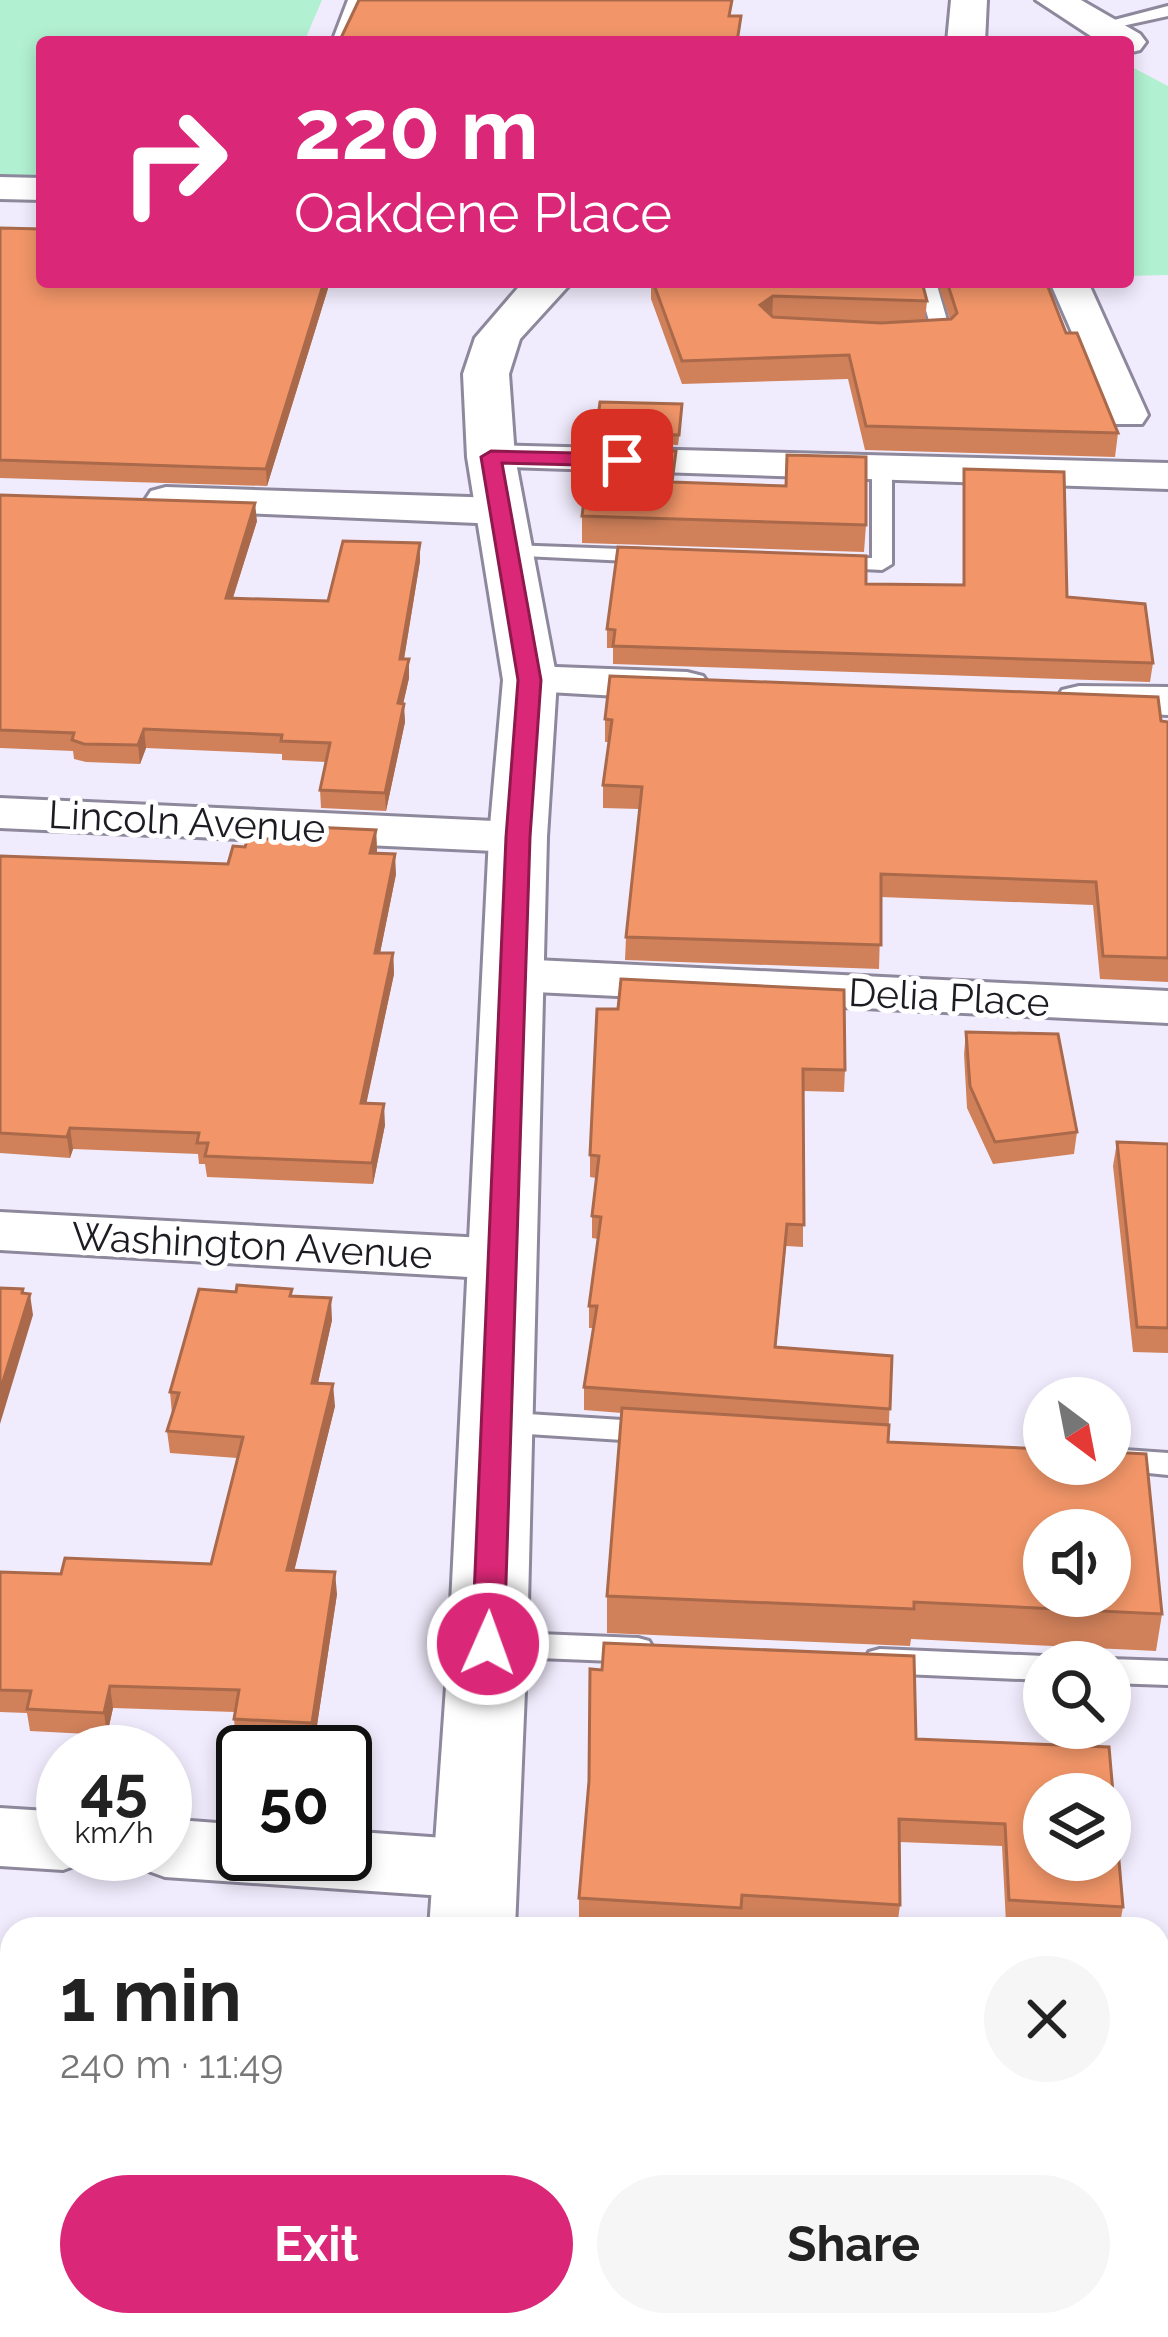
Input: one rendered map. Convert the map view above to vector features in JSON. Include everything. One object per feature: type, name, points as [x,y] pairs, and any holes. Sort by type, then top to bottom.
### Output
[{"type":"main road","points":[[966,36],[969,0]]},
{"type":"main road","points":[[1054,0],[1116,36]]},
{"type":"main road","points":[[1134,46],[1168,66]]},
{"type":"main road","points":[[472,1899],[488,1644],[518,837],[530,680],[500,506],[486,374],[498,338],[544,288]]},
{"type":"street","points":[[0,188],[36,189]]},
{"type":"street","points":[[1072,288],[1128,416]]},
{"type":"street","points":[[119,499],[500,506],[882,468],[1168,476]]},
{"type":"street","points":[[530,680],[742,688]]},
{"type":"street","points":[[1025,698],[1168,701]]},
{"type":"street","name":"Lincoln Avenue","points":[[0,813],[518,837]]},
{"type":"street","name":"Delia Place","points":[[515,975],[1168,1007]]},
{"type":"street","name":"Washington Avenue","points":[[0,1231],[503,1258]]},
{"type":"street","points":[[0,1837],[36,1839]]},
{"type":"street","points":[[372,1879],[472,1899]]},
{"type":"lane","points":[[342,36],[356,0]]},
{"type":"lane","points":[[1129,36],[1168,11]]},
{"type":"lane","points":[[901,335],[942,334],[929,288]]},
{"type":"lane","points":[[812,562],[882,564],[882,468]]},
{"type":"lane","points":[[500,506],[673,557]]},
{"type":"lane","points":[[496,1422],[687,1434]]},
{"type":"lane","points":[[1131,1461],[1168,1464]]},
{"type":"lane","points":[[488,1644],[673,1652]]},
{"type":"lane","points":[[859,1660],[1023,1667]]},
{"type":"lane","points":[[1131,1672],[1168,1673]]},
{"type":"green space","points":[[0,0],[322,0],[307,36],[36,36],[36,189],[0,188]]},
{"type":"green space","points":[[1134,68],[1168,86],[1168,275],[1134,276]]},
{"type":"building","points":[[359,0],[732,0],[729,16],[741,16],[738,36],[342,36]]},
{"type":"building","points":[[0,228],[36,229],[36,288],[322,288],[266,469],[0,460]]},
{"type":"building","points":[[655,288],[924,288],[927,301],[773,296],[760,305],[773,317],[881,323],[951,319],[957,313],[949,288],[1048,288],[1066,333],[1077,333],[1118,433],[866,426],[849,355],[682,361]]},
{"type":"building","points":[[600,402],[682,404],[679,435],[596,433]]},
{"type":"building","points":[[591,448],[676,451],[672,482],[786,486],[787,455],[866,457],[866,525],[582,516]]},
{"type":"building","points":[[964,469],[1064,472],[1067,597],[1145,604],[1153,663],[613,646],[615,630],[607,629],[618,547],[866,556],[866,584],[964,585]]},
{"type":"building","points":[[0,495],[255,503],[226,598],[328,601],[343,541],[420,543],[400,659],[409,659],[398,703],[404,704],[385,793],[320,790],[330,743],[281,741],[282,735],[144,729],[138,745],[84,744],[72,740],[74,733],[0,730]]},
{"type":"building","points":[[610,676],[1158,697],[1161,721],[1168,722],[1168,958],[1103,956],[1096,882],[881,874],[881,945],[626,937],[642,787],[603,785],[612,720],[605,719]]},
{"type":"building","points":[[312,827],[376,830],[370,853],[395,854],[375,953],[393,953],[361,1103],[384,1104],[372,1163],[205,1156],[208,1143],[197,1143],[199,1133],[70,1128],[67,1137],[0,1133],[0,856],[228,864],[233,846],[245,847],[248,838],[309,841]]},
{"type":"building","points":[[621,979],[844,990],[845,1070],[803,1069],[804,1225],[787,1224],[775,1347],[892,1356],[890,1409],[584,1387],[597,1306],[589,1306],[601,1217],[592,1216],[599,1156],[590,1155],[597,1009],[618,1009]]},
{"type":"building","points":[[966,1032],[1058,1034],[1077,1132],[995,1142],[970,1086]]},
{"type":"building","points":[[1117,1142],[1168,1144],[1168,1328],[1137,1327]]},
{"type":"building","points":[[237,1285],[292,1289],[290,1296],[331,1298],[312,1383],[333,1384],[287,1570],[335,1572],[312,1723],[234,1719],[239,1690],[110,1686],[104,1713],[27,1709],[31,1691],[0,1690],[0,1572],[61,1574],[65,1558],[211,1564],[243,1437],[167,1431],[179,1393],[170,1392],[199,1289],[236,1292]]},
{"type":"building","points":[[0,1288],[30,1294],[0,1391]]},
{"type":"building","points":[[622,1408],[889,1425],[888,1442],[1023,1448],[1023,1485],[1131,1485],[1131,1453],[1146,1454],[1162,1614],[1131,1612],[1131,1509],[1023,1509],[1023,1607],[914,1602],[914,1609],[607,1596]]},
{"type":"building","points":[[604,1643],[914,1656],[916,1739],[1023,1743],[1023,1749],[1109,1749],[1111,1773],[1023,1773],[1023,1881],[1121,1881],[1123,1907],[1009,1900],[1005,1824],[899,1819],[900,1905],[742,1895],[741,1908],[579,1898],[589,1781],[590,1669],[602,1670]]},
{"type":"route","points":[[488,1644],[518,837],[530,680],[491,457],[622,460]]}]
